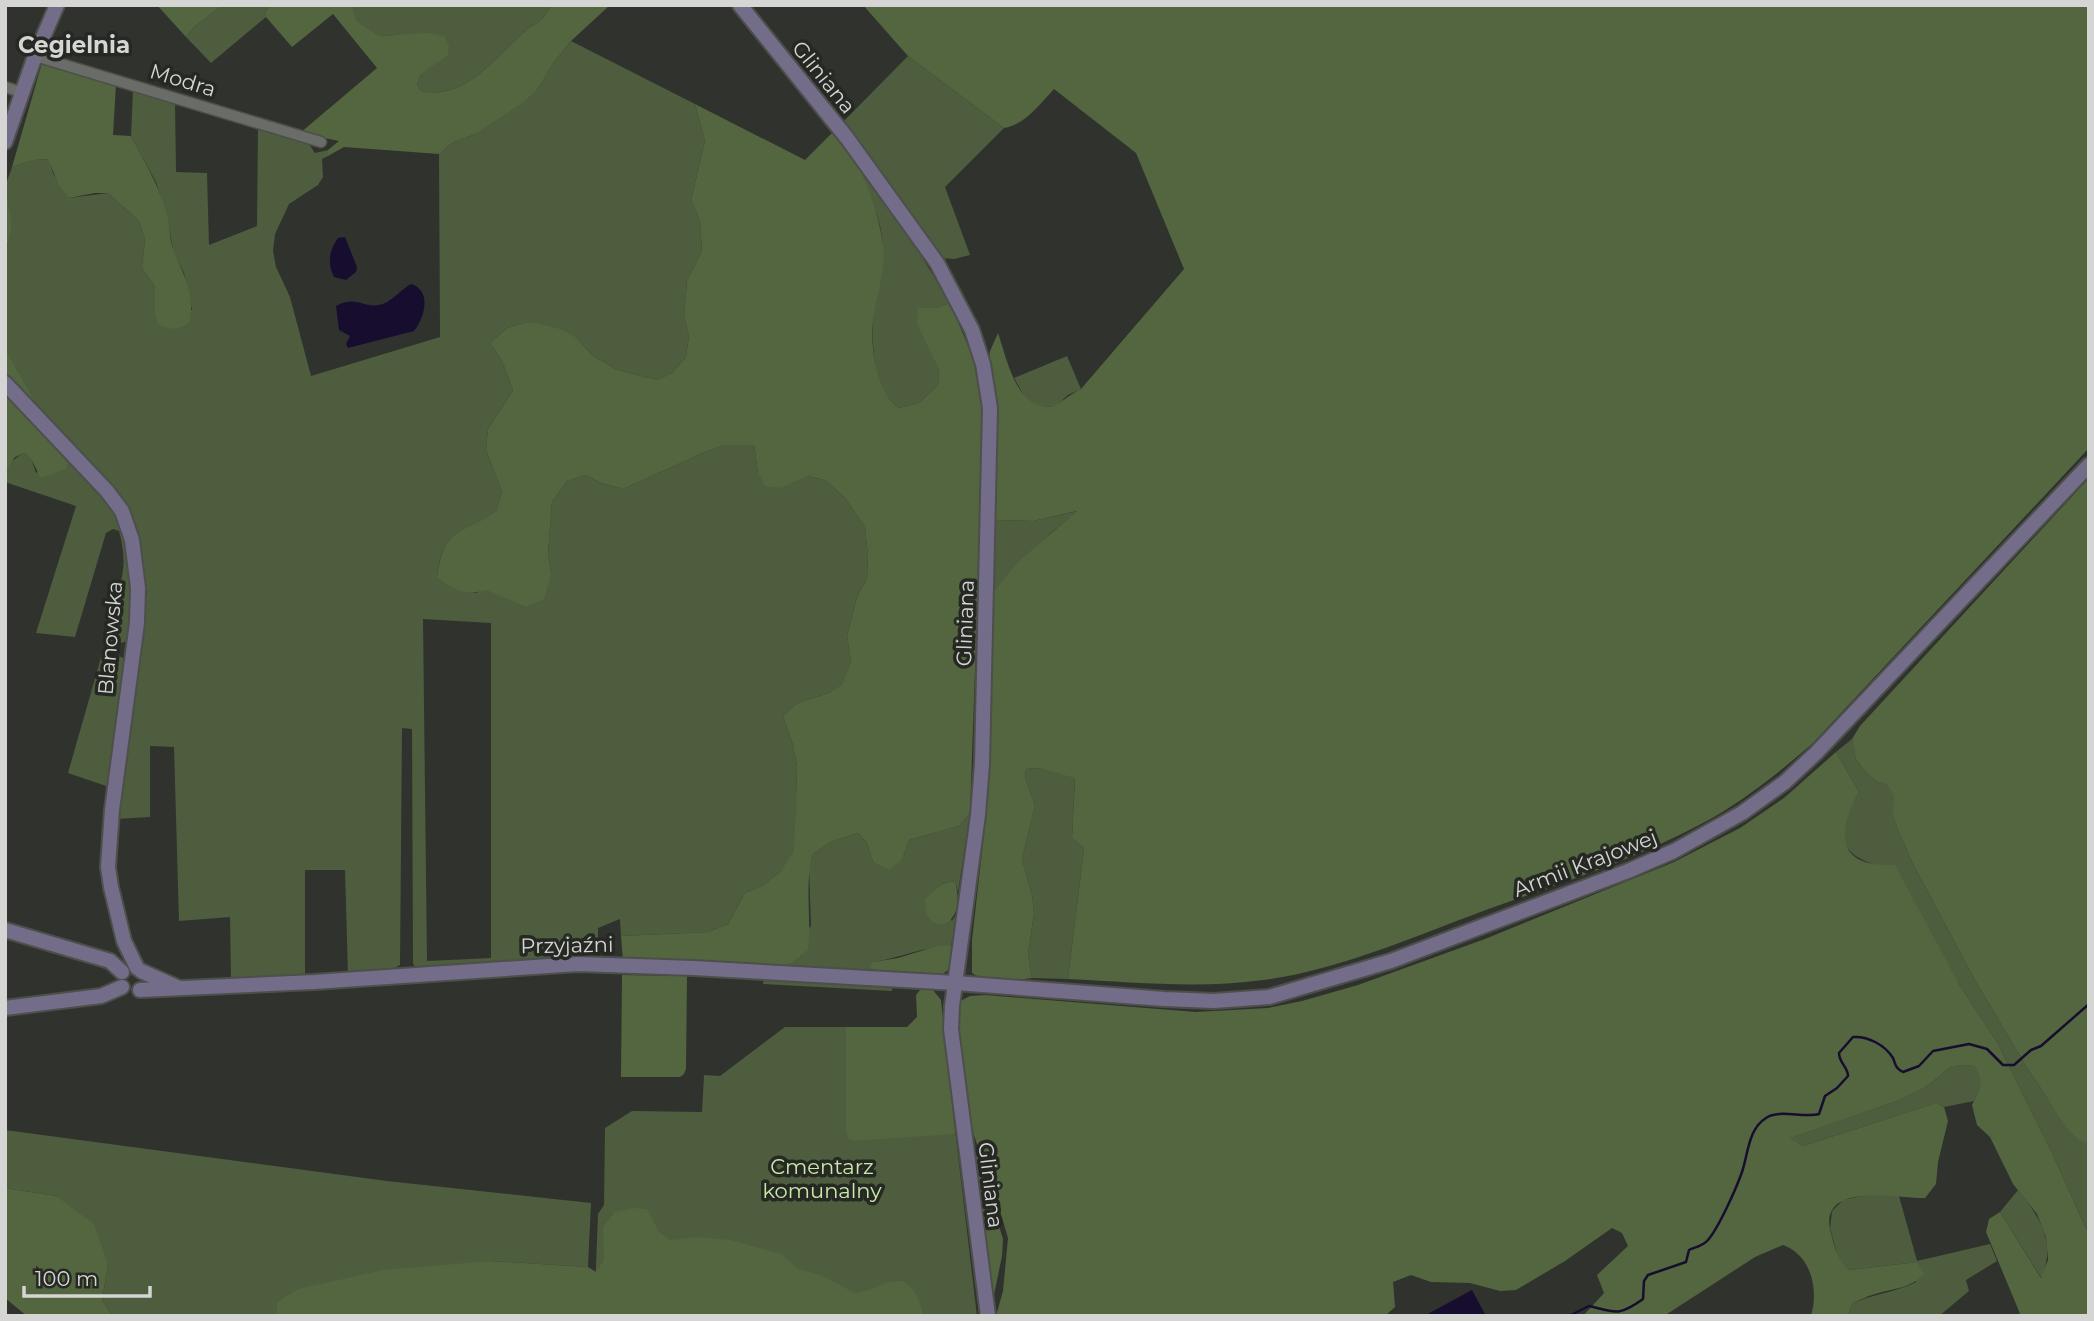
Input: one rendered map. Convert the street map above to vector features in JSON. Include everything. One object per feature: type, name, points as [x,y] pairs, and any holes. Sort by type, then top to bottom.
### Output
[{"type":"street","points":[[5,142],[21,92],[57,5]]},
{"type":"street","name":"Gliniana","points":[[740,5],[847,138],[937,263],[972,330],[983,364],[990,408],[982,764],[978,816],[952,1006],[953,1052],[988,1316]]},
{"type":"street","name":"Modra","points":[[35,56],[321,142]]},
{"type":"street","points":[[5,87],[21,92]]},
{"type":"street","name":"Blanowska","points":[[5,383],[107,491],[122,511],[132,540],[138,588],[137,622],[108,848],[109,878],[124,941],[121,955],[128,973]]},
{"type":"street","name":"Armii Krajowej","points":[[956,983],[1164,999],[1214,1001],[1269,997],[1391,961],[1674,851],[1742,813],[1801,768],[1864,705],[2089,466]]},
{"type":"street","points":[[5,930],[128,973]]},
{"type":"street","name":"Przyjaźni","points":[[179,988],[128,973],[130,992],[566,964],[694,968],[956,983]]},
{"type":"street","points":[[5,1008],[101,996],[128,973]]},
{"type":"green space","points":[[157,5],[223,5],[194,27],[186,37]]},
{"type":"green space","points":[[223,5],[271,5],[264,13],[266,17],[211,63],[186,37],[194,27]]},
{"type":"green space","points":[[271,5],[357,5],[353,9],[356,21],[380,36],[428,33],[444,36],[449,46],[448,55],[421,74],[417,84],[421,91],[436,92],[451,90],[464,84],[488,67],[526,30],[540,21],[551,5],[610,5],[571,41],[539,87],[524,102],[475,134],[452,143],[439,154],[344,147],[328,156],[328,150],[339,141],[300,133],[377,68],[333,14],[292,47],[264,13]]},
{"type":"green space","points":[[357,5],[551,5],[540,21],[526,30],[488,67],[464,84],[451,90],[436,92],[421,91],[417,84],[421,74],[401,35],[380,36],[355,21],[353,9]]},
{"type":"green space","points":[[863,5],[2089,5],[2089,448],[1812,744],[1744,797],[1716,816],[1674,838],[1587,874],[1368,954],[1316,970],[1263,980],[1215,984],[1068,979],[1084,848],[1072,838],[1075,778],[1038,768],[1026,769],[1025,778],[1035,805],[1022,859],[1034,913],[1028,955],[1032,978],[985,979],[972,973],[972,940],[985,825],[991,595],[1018,562],[1077,511],[1033,521],[994,520],[988,374],[990,351],[998,333],[1015,382],[1022,393],[1041,406],[1053,406],[1081,389],[1184,269],[1136,153],[1054,89],[1026,118],[1004,128],[908,56]]},
{"type":"green space","points":[[571,41],[695,104],[705,141],[691,200],[700,221],[702,251],[687,281],[684,316],[689,336],[686,357],[672,373],[657,380],[617,370],[592,355],[577,338],[527,322],[507,328],[490,343],[502,361],[513,390],[488,429],[486,450],[502,492],[496,511],[450,540],[444,548],[437,576],[475,593],[487,589],[525,607],[551,574],[548,553],[552,502],[567,481],[586,475],[601,483],[623,489],[725,445],[754,445],[758,472],[825,480],[845,498],[865,527],[867,579],[857,597],[847,636],[851,661],[842,686],[797,703],[783,716],[797,766],[795,851],[780,872],[763,885],[745,893],[728,924],[708,932],[621,936],[620,919],[598,928],[598,955],[418,969],[413,964],[412,729],[402,728],[400,965],[391,970],[348,975],[345,870],[305,870],[305,978],[231,980],[230,917],[179,921],[174,747],[150,746],[150,817],[116,819],[147,589],[136,532],[102,477],[39,408],[5,349],[5,249],[11,227],[5,189],[7,181],[12,167],[34,160],[49,159],[53,173],[69,198],[108,193],[139,221],[145,239],[142,268],[155,287],[155,313],[192,310],[184,273],[173,250],[167,216],[156,182],[131,136],[133,89],[175,101],[176,172],[207,173],[209,245],[257,226],[258,125],[307,141],[315,153],[328,150],[328,156],[322,159],[323,177],[318,185],[289,204],[275,234],[273,251],[276,267],[290,297],[311,376],[440,337],[439,154],[452,143],[475,134],[539,87]],"holes":[[[423,619],[491,623],[491,958],[427,961]]]},
{"type":"green space","points":[[908,56],[1004,128],[945,187],[970,255],[954,259],[941,258],[842,123]]},
{"type":"green space","points":[[42,63],[116,84],[113,135],[131,136],[160,194],[167,214],[172,247],[190,296],[191,314],[189,323],[185,326],[174,329],[158,324],[155,313],[155,287],[142,268],[145,239],[139,221],[108,193],[69,198],[59,185],[48,159],[12,167]]},
{"type":"green space","points":[[695,104],[805,160],[833,132],[861,171],[873,202],[883,244],[872,338],[879,378],[884,390],[899,408],[919,403],[938,385],[939,370],[917,324],[918,308],[937,308],[950,303],[977,367],[984,413],[970,813],[959,826],[909,840],[902,860],[889,870],[873,862],[867,843],[858,833],[831,842],[813,854],[809,877],[808,950],[790,964],[770,968],[623,960],[621,936],[708,932],[728,924],[745,893],[763,885],[780,872],[794,851],[797,766],[783,716],[797,703],[829,693],[842,685],[851,661],[847,636],[857,597],[867,579],[865,527],[845,498],[825,480],[807,476],[781,488],[765,486],[758,472],[754,445],[725,445],[623,489],[601,483],[586,475],[567,481],[552,502],[548,553],[551,574],[544,599],[525,607],[487,590],[460,591],[437,577],[440,560],[449,540],[496,511],[502,492],[486,450],[488,429],[513,390],[502,361],[490,343],[507,328],[527,322],[535,323],[560,329],[577,338],[592,355],[617,370],[657,380],[672,373],[686,357],[689,336],[684,316],[687,281],[702,251],[700,221],[691,200],[705,141]]},
{"type":"green space","points":[[856,162],[914,244],[950,303],[937,308],[930,349],[939,370],[938,385],[919,403],[899,408],[884,391],[876,368],[873,319],[882,267],[882,238],[877,215]]},
{"type":"green space","points":[[5,189],[11,235],[5,249]]},
{"type":"green space","points":[[5,349],[39,408],[5,374]]},
{"type":"green space","points":[[1067,356],[1081,389],[1068,395],[1056,406],[1037,407],[1026,399],[1014,378]]},
{"type":"green space","points":[[5,393],[63,450],[68,461],[66,469],[41,478],[25,453],[15,457],[5,473]]},
{"type":"green space","points":[[63,450],[99,490],[123,526],[132,582],[130,639],[122,643],[104,641],[109,608],[119,587],[123,566],[119,531],[113,529],[106,533],[75,637],[36,633],[76,506],[5,482],[5,477],[10,464],[20,455],[25,453],[32,461],[36,473]]},
{"type":"green space","points":[[2089,478],[2089,1141],[2084,1143],[2061,1120],[1975,980],[1913,864],[1897,828],[1893,813],[1894,796],[1887,785],[1866,773],[1856,759],[1852,739],[1860,726]]},
{"type":"green space","points":[[1078,511],[1051,533],[991,595],[994,520],[1033,521]]},
{"type":"green space","points":[[102,654],[122,657],[125,663],[109,787],[68,773]]},
{"type":"green space","points":[[1852,739],[1856,759],[1866,773],[1887,785],[1895,796],[1897,828],[1913,864],[1975,980],[2030,1073],[2061,1119],[2076,1136],[2084,1142],[2089,1141],[2089,1235],[1998,1044],[1876,865],[1852,853],[1846,845],[1844,827],[1859,792],[1836,752]]},
{"type":"green space","points":[[1836,752],[1859,792],[1846,822],[1847,846],[1852,854],[1862,861],[1895,865],[1959,984],[1998,1044],[2088,1233],[2089,1316],[2021,1316],[1986,1232],[1989,1219],[2000,1212],[2041,1278],[2048,1260],[2046,1237],[2037,1214],[2013,1184],[1990,1137],[1977,1125],[1972,1105],[1979,1090],[1979,1076],[1974,1066],[1961,1065],[1949,1068],[1926,1087],[1900,1100],[1790,1138],[1803,1146],[1936,1103],[1944,1107],[1948,1121],[1938,1162],[1936,1184],[1925,1198],[1863,1196],[1836,1205],[1830,1216],[1835,1249],[1850,1270],[1917,1262],[1924,1274],[1907,1285],[1853,1303],[1847,1316],[1811,1316],[1814,1295],[1810,1274],[1800,1257],[1783,1245],[1755,1257],[1664,1316],[1583,1316],[1604,1293],[1597,1275],[1628,1246],[1622,1233],[1612,1228],[1565,1261],[1516,1290],[1500,1291],[1470,1283],[1431,1282],[1411,1275],[1393,1282],[1395,1307],[1385,1316],[996,1316],[1003,1291],[1008,1238],[970,1125],[956,1051],[956,1008],[960,1001],[970,996],[985,995],[1196,1012],[1268,1008],[1302,1001],[1358,985],[1485,939],[1674,862],[1740,828],[1784,798]]},
{"type":"green space","points":[[1038,768],[1075,777],[1072,838],[1084,848],[1068,979],[1032,978],[1028,955],[1034,913],[1022,859],[1035,805],[1025,778],[1026,769]]},
{"type":"green space","points":[[970,813],[958,892],[955,881],[942,884],[934,892],[952,921],[957,913],[951,946],[873,962],[879,973],[770,968],[811,926],[809,869],[813,854],[831,842],[858,833],[867,843],[873,862],[902,860],[909,840],[959,826]]},
{"type":"green space","points":[[955,881],[958,898],[956,911],[944,924],[937,924],[930,920],[926,912],[925,899],[942,884]]},
{"type":"green space","points":[[937,946],[951,946],[950,968],[942,975],[886,974],[870,967],[873,962],[898,958]]},
{"type":"green space","points":[[622,975],[687,976],[686,1069],[680,1077],[621,1077]]},
{"type":"green space","points":[[764,978],[892,985],[892,991],[763,984]]},
{"type":"green space","points":[[920,990],[933,990],[941,1000],[955,1134],[853,1141],[848,1138],[846,1130],[846,1027],[907,1027],[917,1017],[916,995]]},
{"type":"green space","name":"Cmentarz komunalny","points":[[785,1027],[943,1027],[977,1316],[594,1316],[598,1214],[604,1205],[605,1128],[632,1111],[702,1112],[704,1075],[720,1076]]},
{"type":"green space","points":[[1975,1066],[1979,1074],[1980,1088],[1974,1101],[1944,1107],[1936,1103],[1803,1146],[1789,1138],[1900,1100],[1926,1087],[1949,1068]]},
{"type":"green space","points":[[5,1130],[387,1181],[591,1203],[588,1267],[490,1261],[277,1302],[277,1316],[112,1316],[102,1300],[108,1264],[56,1196],[5,1188]]},
{"type":"green space","points":[[972,1153],[978,1157],[1003,1239],[994,1295],[991,1295]]},
{"type":"green space","points":[[5,1188],[56,1196],[94,1224],[108,1264],[102,1300],[112,1316],[27,1316],[5,1298]]},
{"type":"green space","points":[[2018,1190],[2034,1211],[2044,1232],[2047,1253],[2042,1279],[2000,1212]]},
{"type":"green space","points":[[1871,1194],[1899,1196],[1917,1261],[1990,1244],[1997,1261],[1966,1280],[1969,1291],[1939,1316],[1847,1316],[1853,1303],[1916,1282],[1917,1262],[1850,1270],[1839,1261],[1830,1228],[1832,1211],[1843,1200]]},
{"type":"green space","points":[[633,1208],[647,1209],[659,1232],[670,1240],[697,1237],[731,1240],[781,1254],[797,1268],[823,1276],[855,1293],[888,1282],[903,1281],[917,1296],[923,1316],[277,1316],[277,1302],[298,1289],[383,1270],[490,1261],[588,1267],[596,1272],[604,1260],[603,1227],[615,1212]]},
{"type":"shaded area","points":[[345,237],[357,267],[356,272],[346,280],[334,277],[330,262],[331,252],[338,238]]},
{"type":"shaded area","points":[[411,284],[418,287],[424,298],[421,319],[414,331],[348,348],[346,344],[350,336],[339,330],[336,306],[349,302],[383,304]]},
{"type":"shaded area","points":[[1472,1290],[1486,1316],[1424,1316]]},
{"type":"waterway","points":[[1569,1316],[1589,1306],[1616,1312],[1628,1309],[1643,1299],[1644,1281],[1648,1275],[1686,1262],[1689,1250],[1706,1242],[1722,1217],[1760,1123],[1771,1115],[1819,1114],[1825,1096],[1848,1076],[1839,1053],[1853,1037],[1881,1045],[1890,1053],[1897,1068],[1903,1072],[1919,1066],[1933,1051],[1969,1044],[1987,1049],[2003,1065],[2014,1065],[2031,1050],[2041,1046],[2089,1004]]},
{"type":"district","name":"Cegielnia","points":[[74,45]]}]
